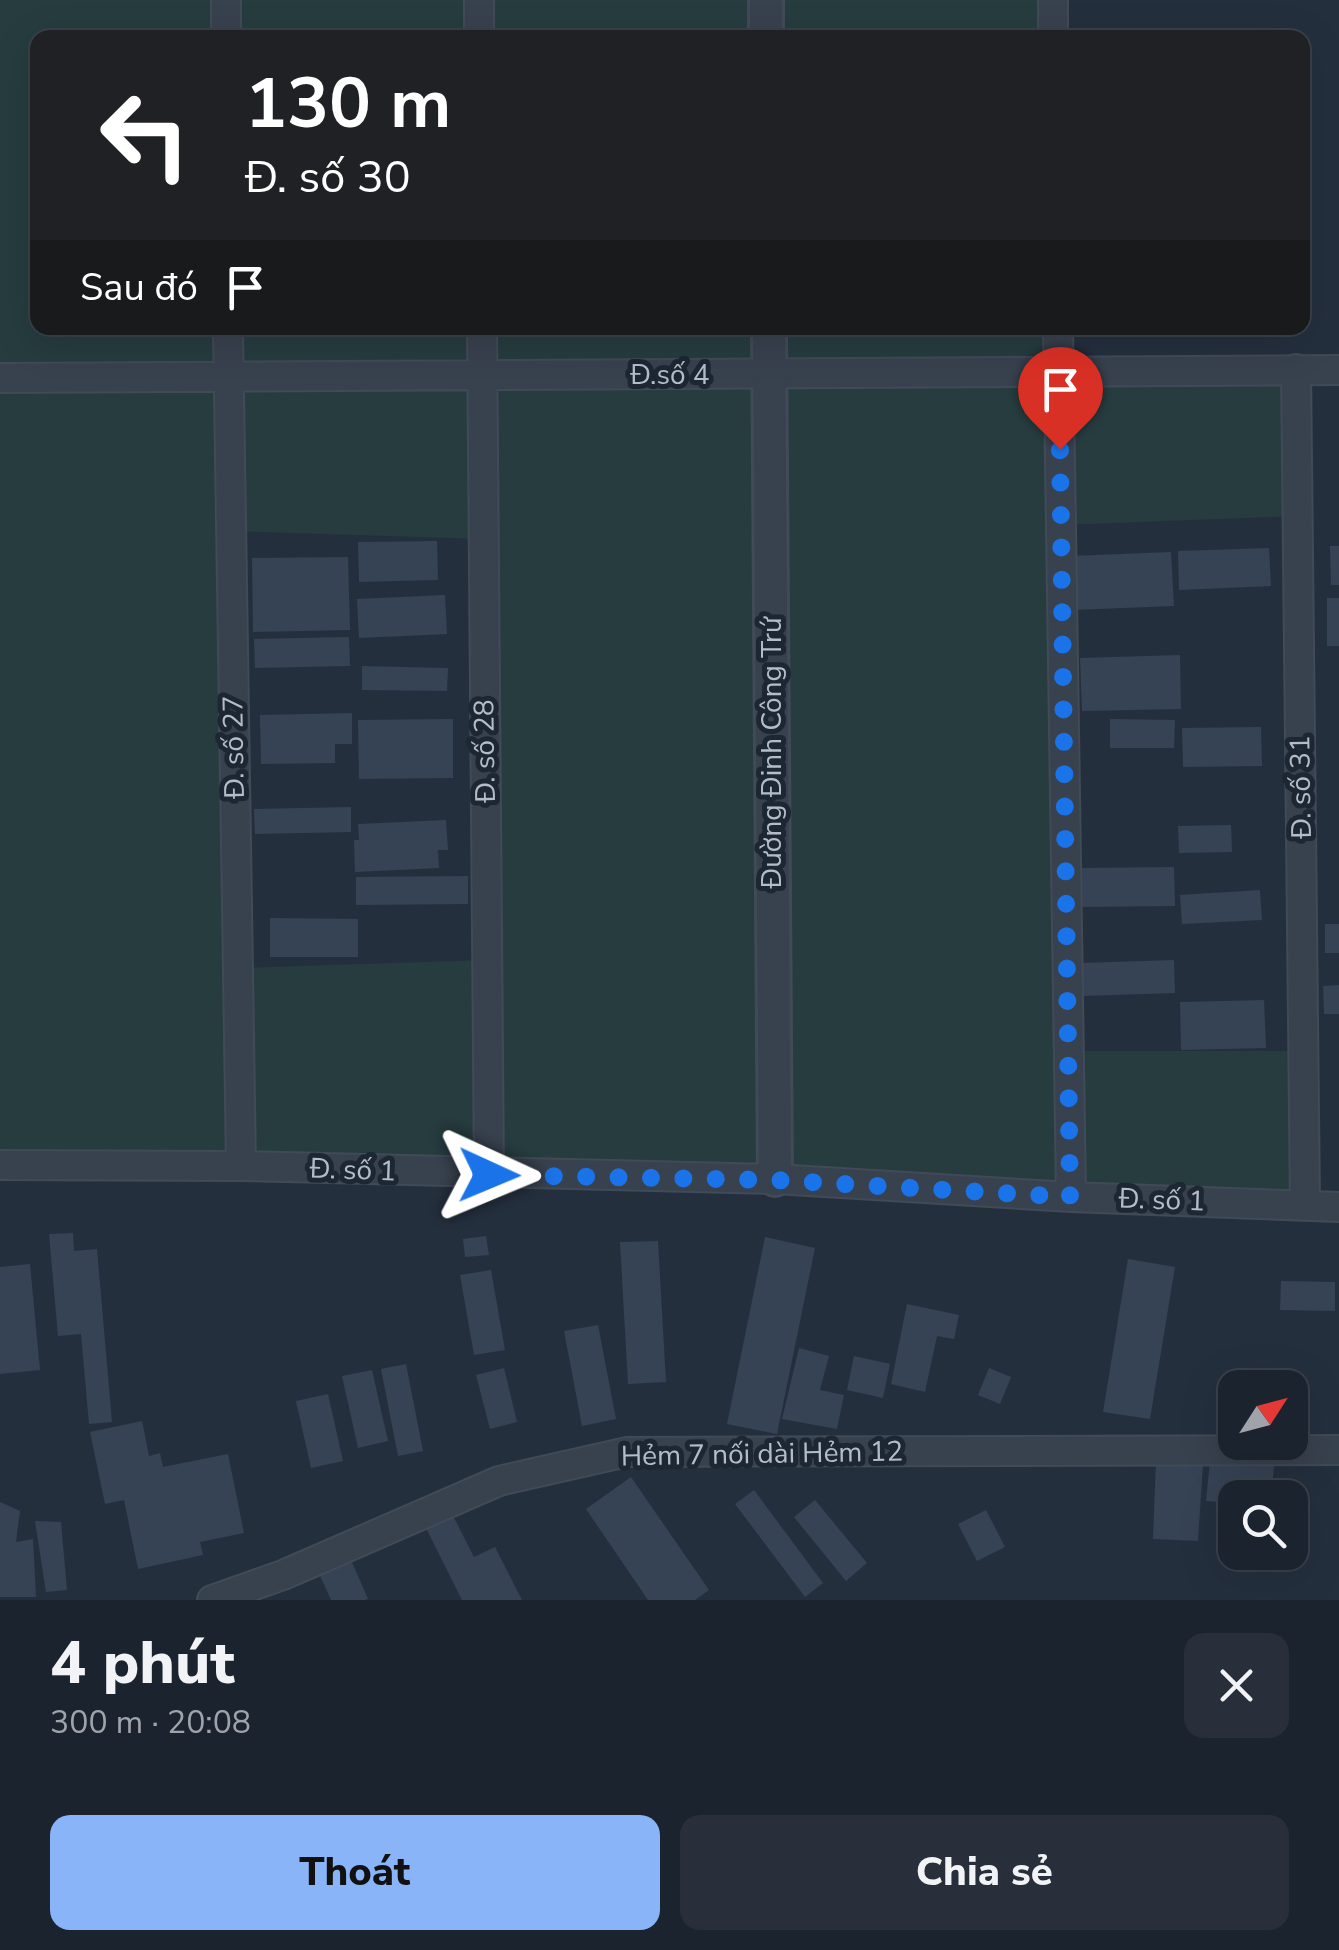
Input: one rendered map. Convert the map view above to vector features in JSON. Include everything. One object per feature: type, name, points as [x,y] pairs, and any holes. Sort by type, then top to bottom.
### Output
[{"type":"street","points":[[226,0],[226,30]]},
{"type":"street","points":[[479,0],[479,30]]},
{"type":"street","points":[[766,0],[766,30]]},
{"type":"street","points":[[1053,0],[1053,30]]},
{"type":"street","name":"Đ. số 27","points":[[228,335],[241,1166]]},
{"type":"street","name":"Đ. số 28","points":[[482,335],[489,1175]]},
{"type":"street","name":"Đường Đinh Công Trứ","points":[[769,335],[775,1180]]},
{"type":"street","points":[[1058,335],[1070,1197]]},
{"type":"street","name":"Đ. số 31","points":[[1296,370],[1305,1205]]},
{"type":"street","name":"Đ.số 4","points":[[0,378],[1339,370]]},
{"type":"street","name":"Đ. số 1","points":[[0,1165],[241,1166],[775,1180],[1339,1207]]},
{"type":"street","name":"Hẻm 7 nối dài Hẻm 12","points":[[212,1600],[283,1576],[499,1481],[627,1452],[1339,1450]]},
{"type":"green space","points":[[0,0],[1053,0],[1053,30],[30,30],[30,335],[1058,335],[1058,373],[1296,369],[1298,516],[1061,525],[1069,1051],[1304,1051],[1305,1205],[0,1165]],"holes":[[[231,531],[483,539],[487,960],[239,968]]]},
{"type":"building","points":[[437,541],[438,580],[359,582],[358,542]]},
{"type":"building","points":[[1330,546],[1339,546],[1339,585],[1331,585]]},
{"type":"building","points":[[1269,548],[1271,586],[1179,590],[1178,551]]},
{"type":"building","points":[[1171,552],[1174,606],[1072,610],[1070,556]]},
{"type":"building","points":[[348,557],[350,630],[253,632],[252,558]]},
{"type":"building","points":[[445,595],[447,634],[359,638],[357,599]]},
{"type":"building","points":[[1327,598],[1339,598],[1339,646],[1327,646]]},
{"type":"building","points":[[349,637],[350,666],[255,668],[254,639]]},
{"type":"building","points":[[1180,655],[1181,709],[1082,711],[1080,658]]},
{"type":"building","points":[[362,666],[448,668],[447,691],[362,690]]},
{"type":"building","points":[[352,713],[352,744],[335,744],[335,763],[261,764],[260,715]]},
{"type":"building","points":[[453,719],[453,778],[359,779],[358,720]]},
{"type":"building","points":[[1110,719],[1175,720],[1174,748],[1110,748]]},
{"type":"building","points":[[1261,727],[1262,766],[1183,767],[1182,728]]},
{"type":"building","points":[[351,807],[351,832],[255,834],[254,809]]},
{"type":"building","points":[[446,820],[448,850],[438,850],[439,868],[355,872],[358,824]]},
{"type":"building","points":[[1231,825],[1232,852],[1179,853],[1178,826]]},
{"type":"building","points":[[1174,867],[1175,906],[1082,907],[1082,868]]},
{"type":"building","points":[[468,876],[468,904],[356,905],[356,877]]},
{"type":"building","points":[[1260,890],[1262,920],[1182,924],[1180,895]]},
{"type":"building","points":[[270,918],[358,919],[358,957],[270,957]]},
{"type":"building","points":[[1325,924],[1339,924],[1339,953],[1325,953]]},
{"type":"building","points":[[1174,960],[1175,993],[1084,996],[1082,963]]},
{"type":"building","points":[[1339,985],[1339,1014],[1324,1014],[1323,986]]},
{"type":"building","points":[[1264,1000],[1266,1048],[1181,1050],[1180,1002]]},
{"type":"building","points":[[73,1233],[74,1251],[97,1249],[112,1422],[89,1424],[81,1334],[58,1336],[49,1234]]},
{"type":"building","points":[[486,1236],[489,1255],[465,1257],[463,1239]]},
{"type":"building","points":[[765,1237],[815,1248],[777,1434],[727,1424]]},
{"type":"building","points":[[658,1241],[666,1382],[628,1384],[620,1242]]},
{"type":"building","points":[[1128,1259],[1175,1267],[1150,1419],[1103,1412]]},
{"type":"building","points":[[30,1264],[40,1370],[0,1374],[0,1267]]},
{"type":"building","points":[[491,1270],[505,1350],[474,1355],[460,1275]]},
{"type":"building","points":[[1281,1281],[1335,1282],[1335,1311],[1280,1310]]},
{"type":"building","points":[[907,1304],[959,1315],[954,1339],[937,1336],[925,1392],[891,1384]]},
{"type":"building","points":[[598,1325],[616,1419],[582,1426],[564,1331]]},
{"type":"building","points":[[799,1348],[829,1356],[820,1390],[844,1395],[837,1429],[782,1419]]},
{"type":"building","points":[[854,1356],[890,1364],[883,1398],[847,1390]]},
{"type":"building","points":[[406,1364],[423,1451],[398,1456],[381,1369]]},
{"type":"building","points":[[504,1368],[517,1422],[490,1429],[476,1375]]},
{"type":"building","points":[[989,1368],[1011,1377],[1000,1404],[978,1395]]},
{"type":"building","points":[[372,1370],[388,1441],[358,1448],[342,1376]]},
{"type":"building","points":[[328,1394],[343,1461],[311,1468],[296,1401]]},
{"type":"building","points":[[142,1421],[149,1456],[160,1453],[163,1467],[228,1454],[244,1533],[200,1542],[203,1555],[138,1569],[124,1500],[105,1504],[90,1432]]},
{"type":"building","points":[[1210,1460],[1274,1466],[1273,1480],[1218,1480],[1218,1502],[1206,1501]]},
{"type":"building","points":[[1156,1461],[1203,1464],[1198,1541],[1153,1539]]},
{"type":"building","points":[[631,1477],[709,1590],[695,1600],[648,1600],[586,1509]]},
{"type":"building","points":[[754,1490],[823,1583],[805,1597],[735,1504]]},
{"type":"building","points":[[815,1500],[867,1563],[846,1581],[794,1517]]},
{"type":"building","points":[[0,1502],[20,1511],[16,1542],[33,1539],[36,1597],[0,1597]]},
{"type":"building","points":[[449,1508],[474,1557],[495,1547],[522,1600],[462,1600],[423,1522]]},
{"type":"building","points":[[986,1510],[1005,1547],[977,1561],[958,1524]]},
{"type":"building","points":[[35,1521],[61,1522],[67,1590],[46,1592]]},
{"type":"building","points":[[348,1553],[368,1599],[331,1600],[316,1567]]},
{"type":"route","points":[[489,1175],[775,1180],[1070,1197],[1060,449]]}]
